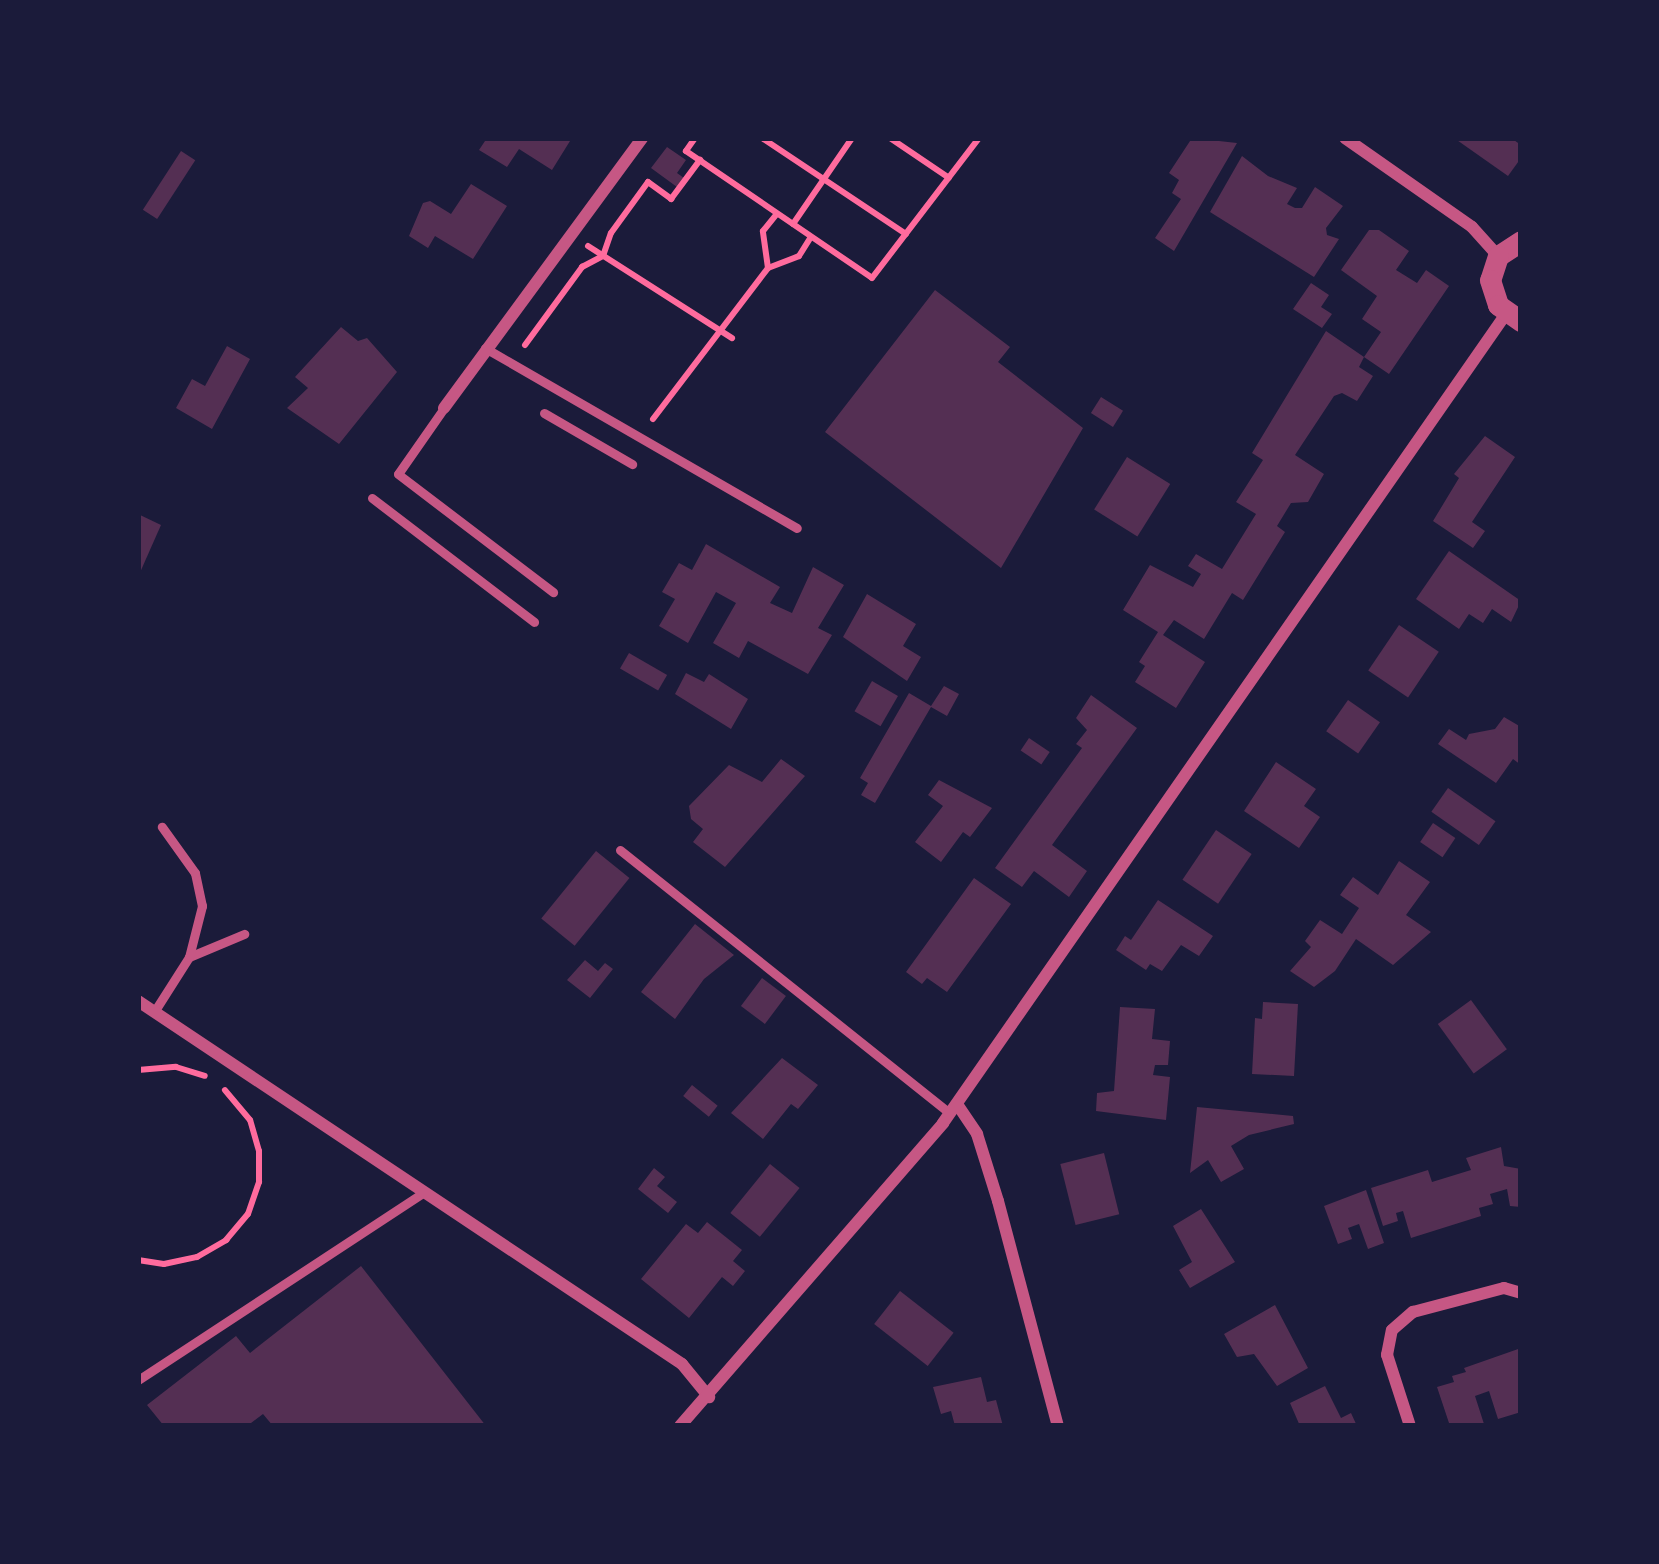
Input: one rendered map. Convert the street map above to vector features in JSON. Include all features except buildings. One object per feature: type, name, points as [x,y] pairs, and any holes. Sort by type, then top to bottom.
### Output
[{"type":"street","points":[[444,408],[642,138]]},
{"type":"street","points":[[1345,138],[1472,227],[1498,256]]},
{"type":"street","points":[[680,1426],[953,1108],[1514,318],[1490,280],[1498,256],[1521,241]]},
{"type":"street","points":[[138,1001],[682,1364],[709,1397]]},
{"type":"street","points":[[953,1108],[977,1134],[992,1178],[1058,1426]]},
{"type":"street","points":[[1410,1426],[1387,1354],[1392,1330],[1413,1312],[1504,1288],[1521,1294]]},
{"type":"lane","points":[[485,348],[797,528]]},
{"type":"lane","points":[[444,408],[398,474],[553,592]]},
{"type":"lane","points":[[544,412],[632,464]]},
{"type":"lane","points":[[371,498],[534,622]]},
{"type":"lane","points":[[154,1012],[189,957],[202,906],[195,873],[162,826]]},
{"type":"lane","points":[[620,850],[953,1108]]},
{"type":"lane","points":[[189,957],[244,934]]},
{"type":"lane","points":[[138,1380],[424,1192]]},
{"type":"path","points":[[695,138],[686,151],[872,278],[979,138]]},
{"type":"path","points":[[762,138],[906,234]]},
{"type":"path","points":[[793,224],[852,138]]},
{"type":"path","points":[[890,138],[949,178]]},
{"type":"path","points":[[524,345],[582,267],[603,256],[611,233],[648,182],[670,199],[700,160]]},
{"type":"path","points":[[768,268],[763,232],[777,214]]},
{"type":"path","points":[[568,234],[732,338]]},
{"type":"path","points":[[653,418],[768,268],[799,256],[812,237]]},
{"type":"path","points":[[138,1070],[176,1067],[206,1076],[241,1108],[260,1150],[259,1182],[248,1214],[226,1240],[197,1257],[164,1264],[138,1260]]}]
